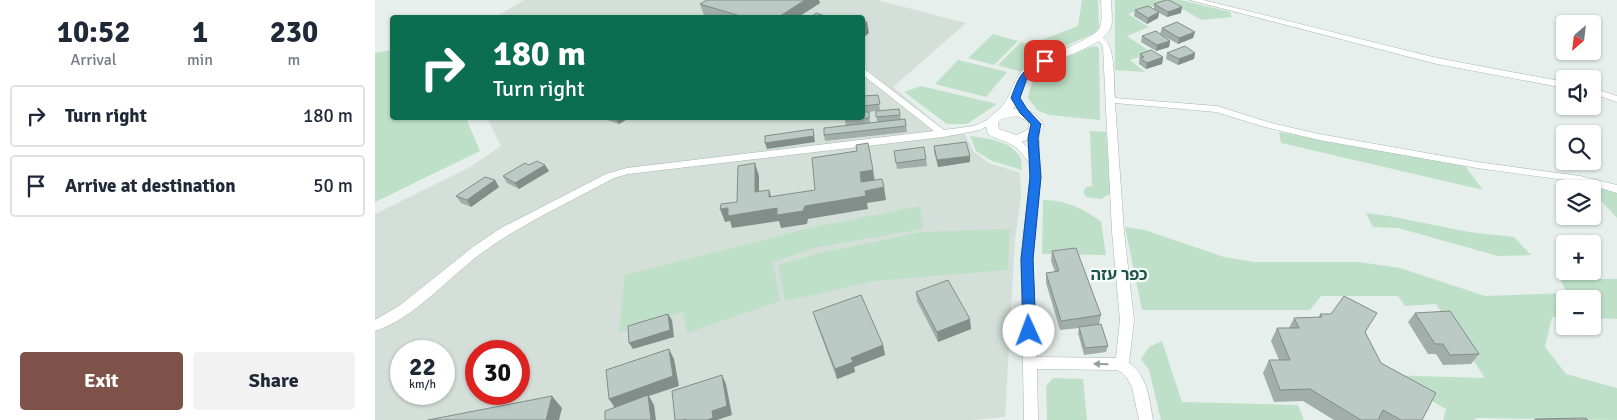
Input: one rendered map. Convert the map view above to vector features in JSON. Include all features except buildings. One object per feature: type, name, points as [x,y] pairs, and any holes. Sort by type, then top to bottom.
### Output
[{"type":"street","points":[[1035,162],[1021,146],[1002,136],[991,127],[998,116],[1015,98],[1019,84],[1029,71],[1102,33],[1106,26],[1106,0]]},
{"type":"street","points":[[1194,0],[1437,61],[1556,83]]},
{"type":"street","points":[[1096,37],[1104,41],[1107,47],[1118,232],[1127,320],[1123,366]]},
{"type":"street","points":[[865,73],[943,134]]},
{"type":"street","points":[[1601,94],[1617,99]]},
{"type":"street","points":[[1015,98],[1023,111],[1037,124],[1033,132],[1034,191],[1027,259],[1031,420]]},
{"type":"street","points":[[1111,100],[1217,109],[1268,125],[1319,137],[1477,165],[1580,179],[1617,189]]},
{"type":"street","points":[[378,326],[404,310],[477,250],[505,231],[610,176],[627,171],[943,134],[977,128],[998,116],[1017,112],[1030,116]]},
{"type":"street","points":[[962,131],[1022,138],[1033,132]]},
{"type":"street","points":[[1031,363],[1123,366],[1134,374],[1138,380],[1146,420]]},
{"type":"shaded area","points":[[524,0],[877,0],[966,23],[893,87],[951,135],[965,134],[974,152],[989,163],[1020,173],[1021,197],[1015,240],[1005,417],[974,420],[375,420],[375,214],[470,167],[501,146],[488,120],[865,120],[865,15],[499,15]]},
{"type":"green space","points":[[1082,0],[1098,0],[1099,29],[1093,34],[1058,49],[1034,43],[1078,26]]},
{"type":"green space","points":[[1115,0],[1181,0],[1230,12],[1232,17],[1202,20],[1169,2],[1128,14],[1149,27],[1127,36],[1152,53],[1130,60],[1145,72],[1115,70]]},
{"type":"green space","points":[[993,34],[1018,41],[994,65],[968,58]]},
{"type":"green space","points":[[1021,42],[1043,47],[1021,72],[998,65]]},
{"type":"green space","points":[[1095,46],[1099,48],[1100,120],[1049,115],[1037,110],[1028,98],[1031,87],[1042,71],[1069,56]]},
{"type":"green space","points":[[390,50],[390,120],[467,120],[480,151],[375,202],[375,53]]},
{"type":"green space","points":[[958,60],[1007,72],[986,97],[935,84]]},
{"type":"green space","points":[[921,86],[997,104],[967,124],[947,124],[904,92]]},
{"type":"green space","points":[[1090,131],[1106,132],[1111,193],[1101,199],[1086,197],[1083,192],[1086,187],[1092,186]]},
{"type":"green space","points":[[1279,132],[1465,166],[1483,190],[1281,143]]},
{"type":"green space","points":[[970,136],[1006,144],[1021,159],[1022,170],[992,161],[976,151]]},
{"type":"green space","points":[[1601,188],[1617,191],[1617,218],[1601,201]]},
{"type":"green space","points":[[1043,200],[1066,203],[1101,221],[1106,255],[1042,254]]},
{"type":"green space","points":[[920,206],[923,229],[818,247],[773,262],[780,301],[687,333],[683,312],[619,333],[625,275],[810,228]]},
{"type":"green space","points":[[1366,213],[1469,232],[1514,237],[1531,255],[1498,256],[1398,228],[1373,227]]},
{"type":"green space","points":[[1125,227],[1145,230],[1224,257],[1254,262],[1359,262],[1400,268],[1485,296],[1556,293],[1556,317],[1552,317],[1545,347],[1566,374],[1617,388],[1617,420],[1477,418],[1474,420],[1443,420],[1446,409],[1385,375],[1485,378],[1436,304],[1405,306],[1398,296],[1321,296],[1310,310],[1142,310]]},
{"type":"green space","points":[[1010,229],[1008,270],[876,281],[785,301],[778,265],[819,253],[922,232]]},
{"type":"green space","points":[[1617,279],[1617,319],[1601,318],[1601,290],[1566,290],[1560,280]]},
{"type":"green space","points":[[1162,341],[1182,402],[1298,405],[1304,420],[1161,420],[1149,370],[1141,359],[1149,347]]},
{"type":"green space","points":[[1053,378],[1083,379],[1087,420],[1047,420],[1046,386]]},
{"type":"district","name":"כפר עזה","points":[[1119,274]]},
{"type":"route","points":[[1029,331],[1027,259],[1035,177],[1032,147],[1033,132],[1037,124],[1035,120],[1023,111],[1015,98],[1023,77],[1045,61]]}]
